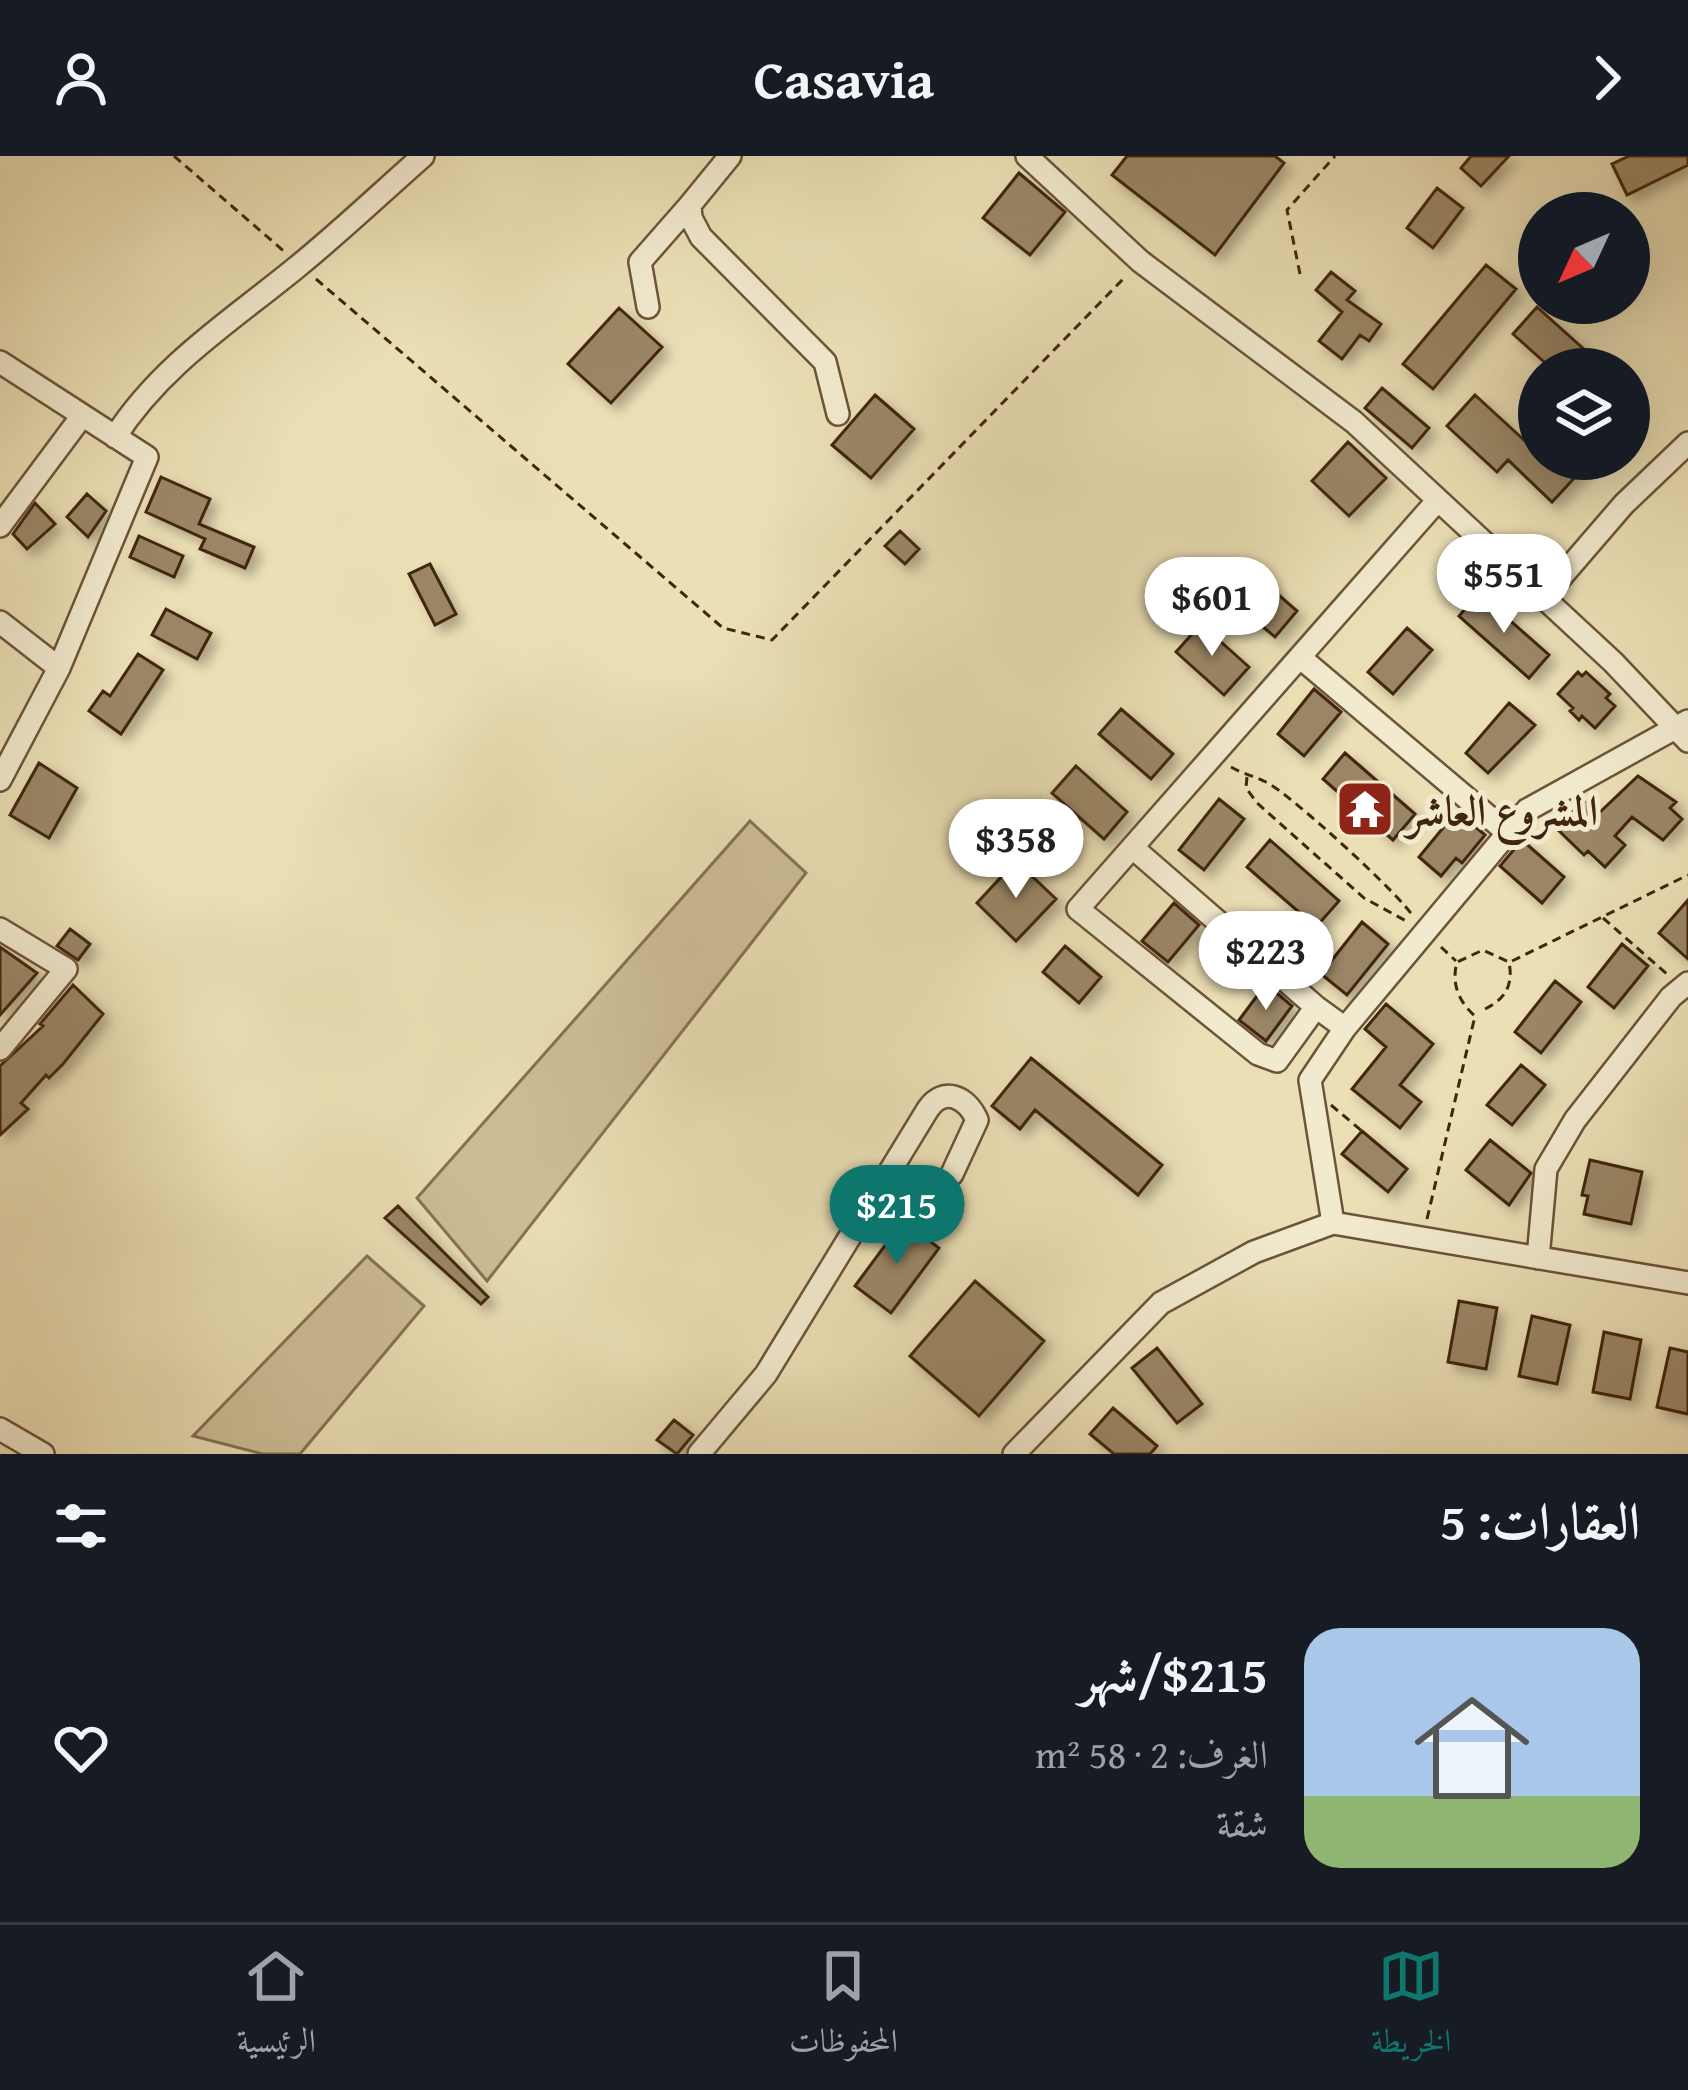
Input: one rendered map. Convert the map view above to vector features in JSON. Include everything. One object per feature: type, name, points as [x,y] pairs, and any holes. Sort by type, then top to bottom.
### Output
[{"type":"street","points":[[115,437],[168,369],[300,265],[423,156]]},
{"type":"street","points":[[648,307],[640,262],[730,156]]},
{"type":"street","points":[[1027,156],[1140,261],[1354,422],[1685,730],[1527,810],[1345,1028],[1310,1080],[1333,1223]]},
{"type":"street","points":[[690,205],[701,237],[825,362],[838,414]]},
{"type":"street","points":[[0,362],[147,457],[58,668],[0,780]]},
{"type":"street","points":[[0,526],[82,416]]},
{"type":"street","points":[[1543,598],[1624,504],[1688,443]]},
{"type":"street","points":[[1316,1007],[1277,1061],[1258,1054],[1078,909],[1437,501]]},
{"type":"street","points":[[0,622],[58,668]]},
{"type":"street","points":[[1302,659],[1508,833]]},
{"type":"street","points":[[1133,848],[1345,1028]]},
{"type":"street","points":[[0,929],[66,968],[0,1049]]},
{"type":"street","points":[[1538,1258],[1546,1169],[1575,1120],[1683,983]]},
{"type":"street","points":[[699,1454],[766,1374],[893,1161],[934,1101],[948,1094],[967,1104],[977,1120],[952,1174]]},
{"type":"street","points":[[1014,1454],[1161,1303],[1254,1252],[1333,1223],[1688,1283]]},
{"type":"street","points":[[0,1430],[43,1454]]},
{"type":"path","points":[[174,156],[723,628],[772,640],[1140,261]]},
{"type":"path","points":[[1300,274],[1287,210],[1335,156]]},
{"type":"path","points":[[1232,767],[1268,783],[1383,880],[1408,907],[1416,924],[1386,914],[1364,898],[1257,803],[1246,788],[1247,777]]},
{"type":"path","points":[[1509,962],[1688,875]]},
{"type":"path","points":[[1602,917],[1683,983]]},
{"type":"path","points":[[1423,1238],[1475,1016],[1461,1004],[1454,968],[1483,950],[1509,962]]},
{"type":"path","points":[[1481,1011],[1498,1004],[1508,991],[1509,962]]},
{"type":"path","points":[[1311,1087],[1361,1131]]},
{"type":"shaded area","points":[[750,821],[806,873],[487,1281],[417,1198]]},
{"type":"shaded area","points":[[367,1256],[424,1306],[300,1454],[263,1454],[193,1436]]},
{"type":"building","points":[[1127,156],[1275,156],[1284,163],[1215,255],[1112,175]]},
{"type":"building","points":[[1471,156],[1509,156],[1481,186],[1461,168]]},
{"type":"building","points":[[1629,156],[1688,156],[1688,165],[1633,192],[1626,192],[1612,164]]},
{"type":"building","points":[[1019,173],[1065,212],[1030,255],[983,218]]},
{"type":"building","points":[[1437,188],[1463,208],[1433,248],[1407,228]]},
{"type":"building","points":[[1486,265],[1516,289],[1433,389],[1403,364]]},
{"type":"building","points":[[1331,272],[1355,291],[1347,300],[1381,324],[1369,341],[1360,335],[1342,359],[1319,341],[1342,312],[1316,290]]},
{"type":"building","points":[[619,308],[662,347],[611,403],[568,364]]},
{"type":"building","points":[[1522,324],[1556,324],[1583,348],[1529,348],[1513,334]]},
{"type":"building","points":[[1382,388],[1429,428],[1412,448],[1365,408]]},
{"type":"building","points":[[875,395],[914,429],[871,478],[832,445]]},
{"type":"building","points":[[1475,395],[1518,434],[1518,470],[1508,460],[1497,472],[1447,426]]},
{"type":"building","points":[[1348,442],[1386,478],[1349,516],[1312,481]]},
{"type":"building","points":[[161,477],[210,499],[199,524],[254,547],[245,568],[200,549],[205,539],[146,512]]},
{"type":"building","points":[[1529,480],[1572,480],[1552,502]]},
{"type":"building","points":[[87,494],[106,511],[88,537],[67,517]]},
{"type":"building","points":[[35,503],[55,524],[27,549],[13,534]]},
{"type":"building","points":[[900,531],[919,549],[905,564],[885,546]]},
{"type":"building","points":[[139,536],[183,556],[174,577],[130,557]]},
{"type":"building","points":[[430,564],[456,614],[435,625],[409,574]]},
{"type":"building","points":[[1250,570],[1297,611],[1275,637],[1227,597]]},
{"type":"building","points":[[1479,593],[1549,655],[1529,678],[1459,616]]},
{"type":"building","points":[[166,609],[211,633],[197,659],[152,635]]},
{"type":"building","points":[[1201,624],[1249,667],[1224,695],[1176,652]]},
{"type":"building","points":[[1407,628],[1432,650],[1393,694],[1368,672]]},
{"type":"building","points":[[138,654],[163,670],[121,734],[89,711],[103,691],[110,696]]},
{"type":"building","points":[[1578,672],[1582,676],[1586,672],[1610,694],[1606,698],[1615,706],[1595,728],[1582,716],[1579,720],[1558,694]]},
{"type":"building","points":[[1314,689],[1341,712],[1304,756],[1278,734]]},
{"type":"building","points":[[1509,703],[1535,725],[1488,773],[1466,753]]},
{"type":"building","points":[[1121,709],[1173,754],[1151,779],[1099,734]]},
{"type":"building","points":[[1345,753],[1415,814],[1393,840],[1323,779]]},
{"type":"building","points":[[39,763],[77,788],[49,838],[10,815]]},
{"type":"building","points":[[1076,766],[1127,812],[1104,839],[1052,793]]},
{"type":"building","points":[[1638,776],[1676,802],[1670,808],[1682,819],[1663,840],[1632,817],[1615,836],[1625,845],[1605,867],[1588,851],[1584,855],[1556,828],[1584,799],[1599,813]]},
{"type":"building","points":[[1219,799],[1244,819],[1204,870],[1179,850]]},
{"type":"building","points":[[1457,811],[1485,835],[1462,863],[1456,858],[1441,876],[1419,857]]},
{"type":"building","points":[[1270,840],[1339,901],[1316,927],[1247,867]]},
{"type":"building","points":[[1522,840],[1564,877],[1542,903],[1500,866]]},
{"type":"building","points":[[1016,861],[1056,899],[1016,941],[977,903]]},
{"type":"building","points":[[1688,900],[1688,959],[1659,933]]},
{"type":"building","points":[[1174,903],[1199,925],[1168,962],[1142,941]]},
{"type":"building","points":[[1362,922],[1388,944],[1347,995],[1321,974]]},
{"type":"building","points":[[70,929],[90,944],[78,960],[57,946]]},
{"type":"building","points":[[1622,944],[1648,966],[1614,1008],[1588,987]]},
{"type":"building","points":[[1065,946],[1101,977],[1079,1003],[1043,972]]},
{"type":"building","points":[[0,947],[37,973],[0,1015]]},
{"type":"building","points":[[1555,981],[1581,1002],[1541,1053],[1515,1032]]},
{"type":"building","points":[[1266,984],[1292,1006],[1266,1041],[1239,1020]]},
{"type":"building","points":[[73,985],[103,1014],[63,1064],[21,1103],[28,1109],[0,1135],[0,1066],[43,1026],[40,1024]]},
{"type":"building","points":[[1386,1004],[1433,1044],[1400,1085],[1421,1102],[1400,1128],[1352,1089],[1386,1047],[1365,1029]]},
{"type":"building","points":[[1031,1058],[1162,1165],[1138,1195],[1035,1110],[1020,1129],[992,1106]]},
{"type":"building","points":[[1521,1065],[1545,1085],[1512,1125],[1487,1105]]},
{"type":"building","points":[[1362,1131],[1407,1169],[1388,1192],[1342,1154]]},
{"type":"building","points":[[1490,1140],[1531,1173],[1509,1205],[1466,1170]]},
{"type":"building","points":[[1590,1160],[1642,1172],[1631,1224],[1584,1214],[1588,1196],[1582,1195]]},
{"type":"building","points":[[398,1206],[488,1297],[481,1304],[385,1218]]},
{"type":"building","points":[[903,1221],[939,1248],[891,1313],[855,1286]]},
{"type":"building","points":[[975,1281],[1044,1341],[979,1416],[910,1356]]},
{"type":"building","points":[[1459,1301],[1497,1308],[1486,1369],[1448,1362]]},
{"type":"building","points":[[1532,1316],[1570,1325],[1557,1384],[1519,1376]]},
{"type":"building","points":[[1604,1332],[1641,1340],[1630,1399],[1593,1392]]},
{"type":"building","points":[[1157,1348],[1202,1404],[1177,1423],[1132,1368]]},
{"type":"building","points":[[1670,1348],[1688,1352],[1688,1414],[1657,1407]]},
{"type":"building","points":[[1113,1408],[1157,1446],[1150,1454],[1114,1454],[1090,1434]]},
{"type":"building","points":[[674,1420],[693,1435],[677,1454],[657,1440]]},
{"type":"place","name":"المشروع العاشر","points":[[1365,809]]}]
